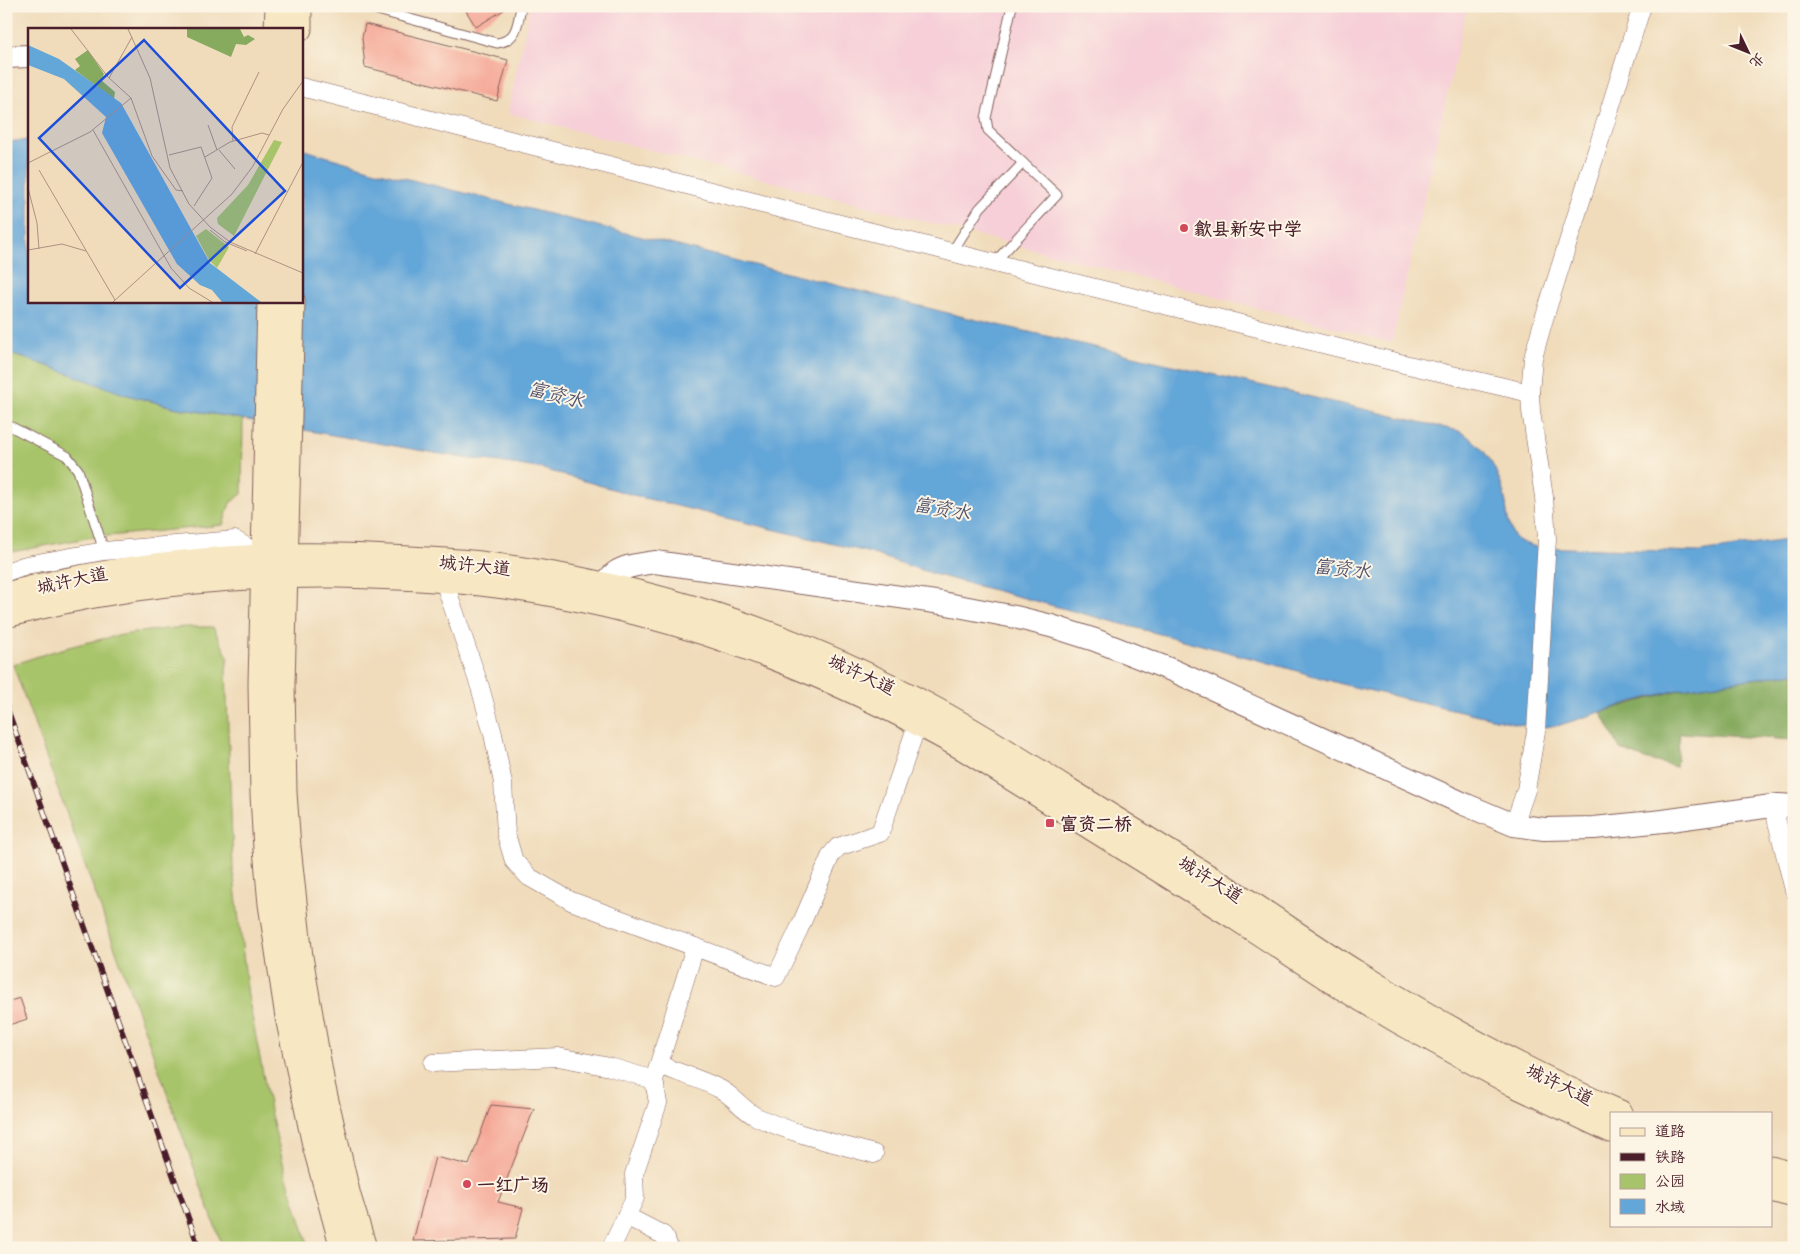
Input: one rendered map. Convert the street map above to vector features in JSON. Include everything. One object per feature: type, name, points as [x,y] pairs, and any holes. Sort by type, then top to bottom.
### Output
[{"type":"main road","points":[[277,28],[278,6]]},
{"type":"main road","points":[[299,28],[300,6]]},
{"type":"main road","points":[[270,302],[277,459]]},
{"type":"main road","points":[[292,302],[277,459],[274,566],[261,739],[262,794],[271,904],[288,1017],[315,1145],[344,1248]]},
{"type":"main road","name":"城许大道","points":[[6,614],[116,590],[209,579],[274,566],[370,556],[482,564],[531,571],[602,595],[677,624],[773,656],[863,694],[918,722],[964,748],[1221,908],[1342,987],[1399,1021],[1514,1084],[1610,1130]]},
{"type":"main road","name":"城许大道","points":[[6,595],[65,580],[113,571],[208,560],[369,576],[480,583],[528,590],[602,595],[683,606],[761,632],[826,657],[906,694],[991,742],[1239,896],[1408,1005],[1523,1067],[1618,1112]]},
{"type":"main road","points":[[274,566],[285,811],[293,901],[303,976],[322,1084],[344,1178],[364,1248]]},
{"type":"main road","points":[[1772,1168],[1794,1175]]},
{"type":"main road","points":[[1772,1189],[1794,1195]]},
{"type":"street","points":[[1514,825],[1526,790],[1536,731],[1547,539],[1544,497],[1531,411],[1530,393],[1533,358],[1642,6]]},
{"type":"street","points":[[6,57],[28,56]]},
{"type":"street","points":[[302,87],[952,252],[1404,364],[1530,393]]},
{"type":"street","points":[[6,572],[26,565],[104,551],[235,540],[274,566]]},
{"type":"street","points":[[602,595],[620,568],[655,562],[942,603],[1015,616],[1095,640],[1174,671],[1464,804],[1514,825],[1544,829],[1594,828],[1783,806],[1794,890]]},
{"type":"street","points":[[444,581],[480,687],[493,734],[503,783],[506,834],[514,861],[529,877],[571,901],[776,977],[831,855],[838,847],[880,832],[918,722]]},
{"type":"street","points":[[611,1248],[635,1198],[634,1174],[658,1103],[656,1073],[695,947]]},
{"type":"street","points":[[433,1063],[558,1057],[656,1073],[720,1089],[756,1116],[784,1128],[874,1154]]},
{"type":"street","points":[[626,1216],[663,1236],[669,1248]]},
{"type":"lane","points":[[363,6],[497,43],[507,40],[514,34],[521,6]]},
{"type":"lane","points":[[994,262],[1057,195],[988,130],[986,118],[1012,6]]},
{"type":"lane","points":[[952,252],[980,208],[1022,163]]},
{"type":"lane","points":[[6,424],[67,456],[78,470],[104,551]]},
{"type":"shaded area","name":"歙县新安中学","points":[[530,6],[1467,6],[1392,343],[508,113]]},
{"type":"green space","points":[[6,353],[79,376],[125,394],[173,407],[243,419],[242,494],[230,503],[223,525],[87,538],[6,553]]},
{"type":"green space","points":[[185,627],[213,627],[228,657],[226,670],[233,869],[248,996],[271,1115],[286,1174],[309,1248],[223,1248],[13,665],[55,651],[98,640],[141,632]]},
{"type":"green space","points":[[1794,673],[1794,740],[1680,733],[1676,767],[1645,759],[1620,749],[1601,712],[1682,689]]},
{"type":"water","name":"富资水","points":[[28,140],[28,302],[302,302],[302,149],[376,171],[964,317],[1459,431],[1477,444],[1491,461],[1500,481],[1509,523],[1515,537],[1536,547],[1699,552],[1794,539],[1794,673],[1682,689],[1632,702],[1560,725],[1536,728],[1345,685],[1273,664],[937,575],[867,552],[640,497],[543,469],[469,459],[173,407],[124,394],[51,367],[6,353],[6,142]]},
{"type":"building","points":[[463,6],[510,6],[476,27]]},
{"type":"building","points":[[365,24],[508,60],[497,101],[365,67],[362,38]]},
{"type":"building","points":[[20,998],[27,1019],[6,1026],[6,1002]]},
{"type":"building","name":"一红广场","points":[[491,1105],[534,1109],[498,1202],[523,1208],[515,1239],[413,1241],[435,1157],[469,1165]]},
{"type":"railway","points":[[6,705],[199,1248]]},
{"type":"place","name":"歙县新安中学","points":[[1184,228]]},
{"type":"place","name":"富资二桥","points":[[1050,823]]},
{"type":"place","name":"一红广场","points":[[467,1184]]}]
